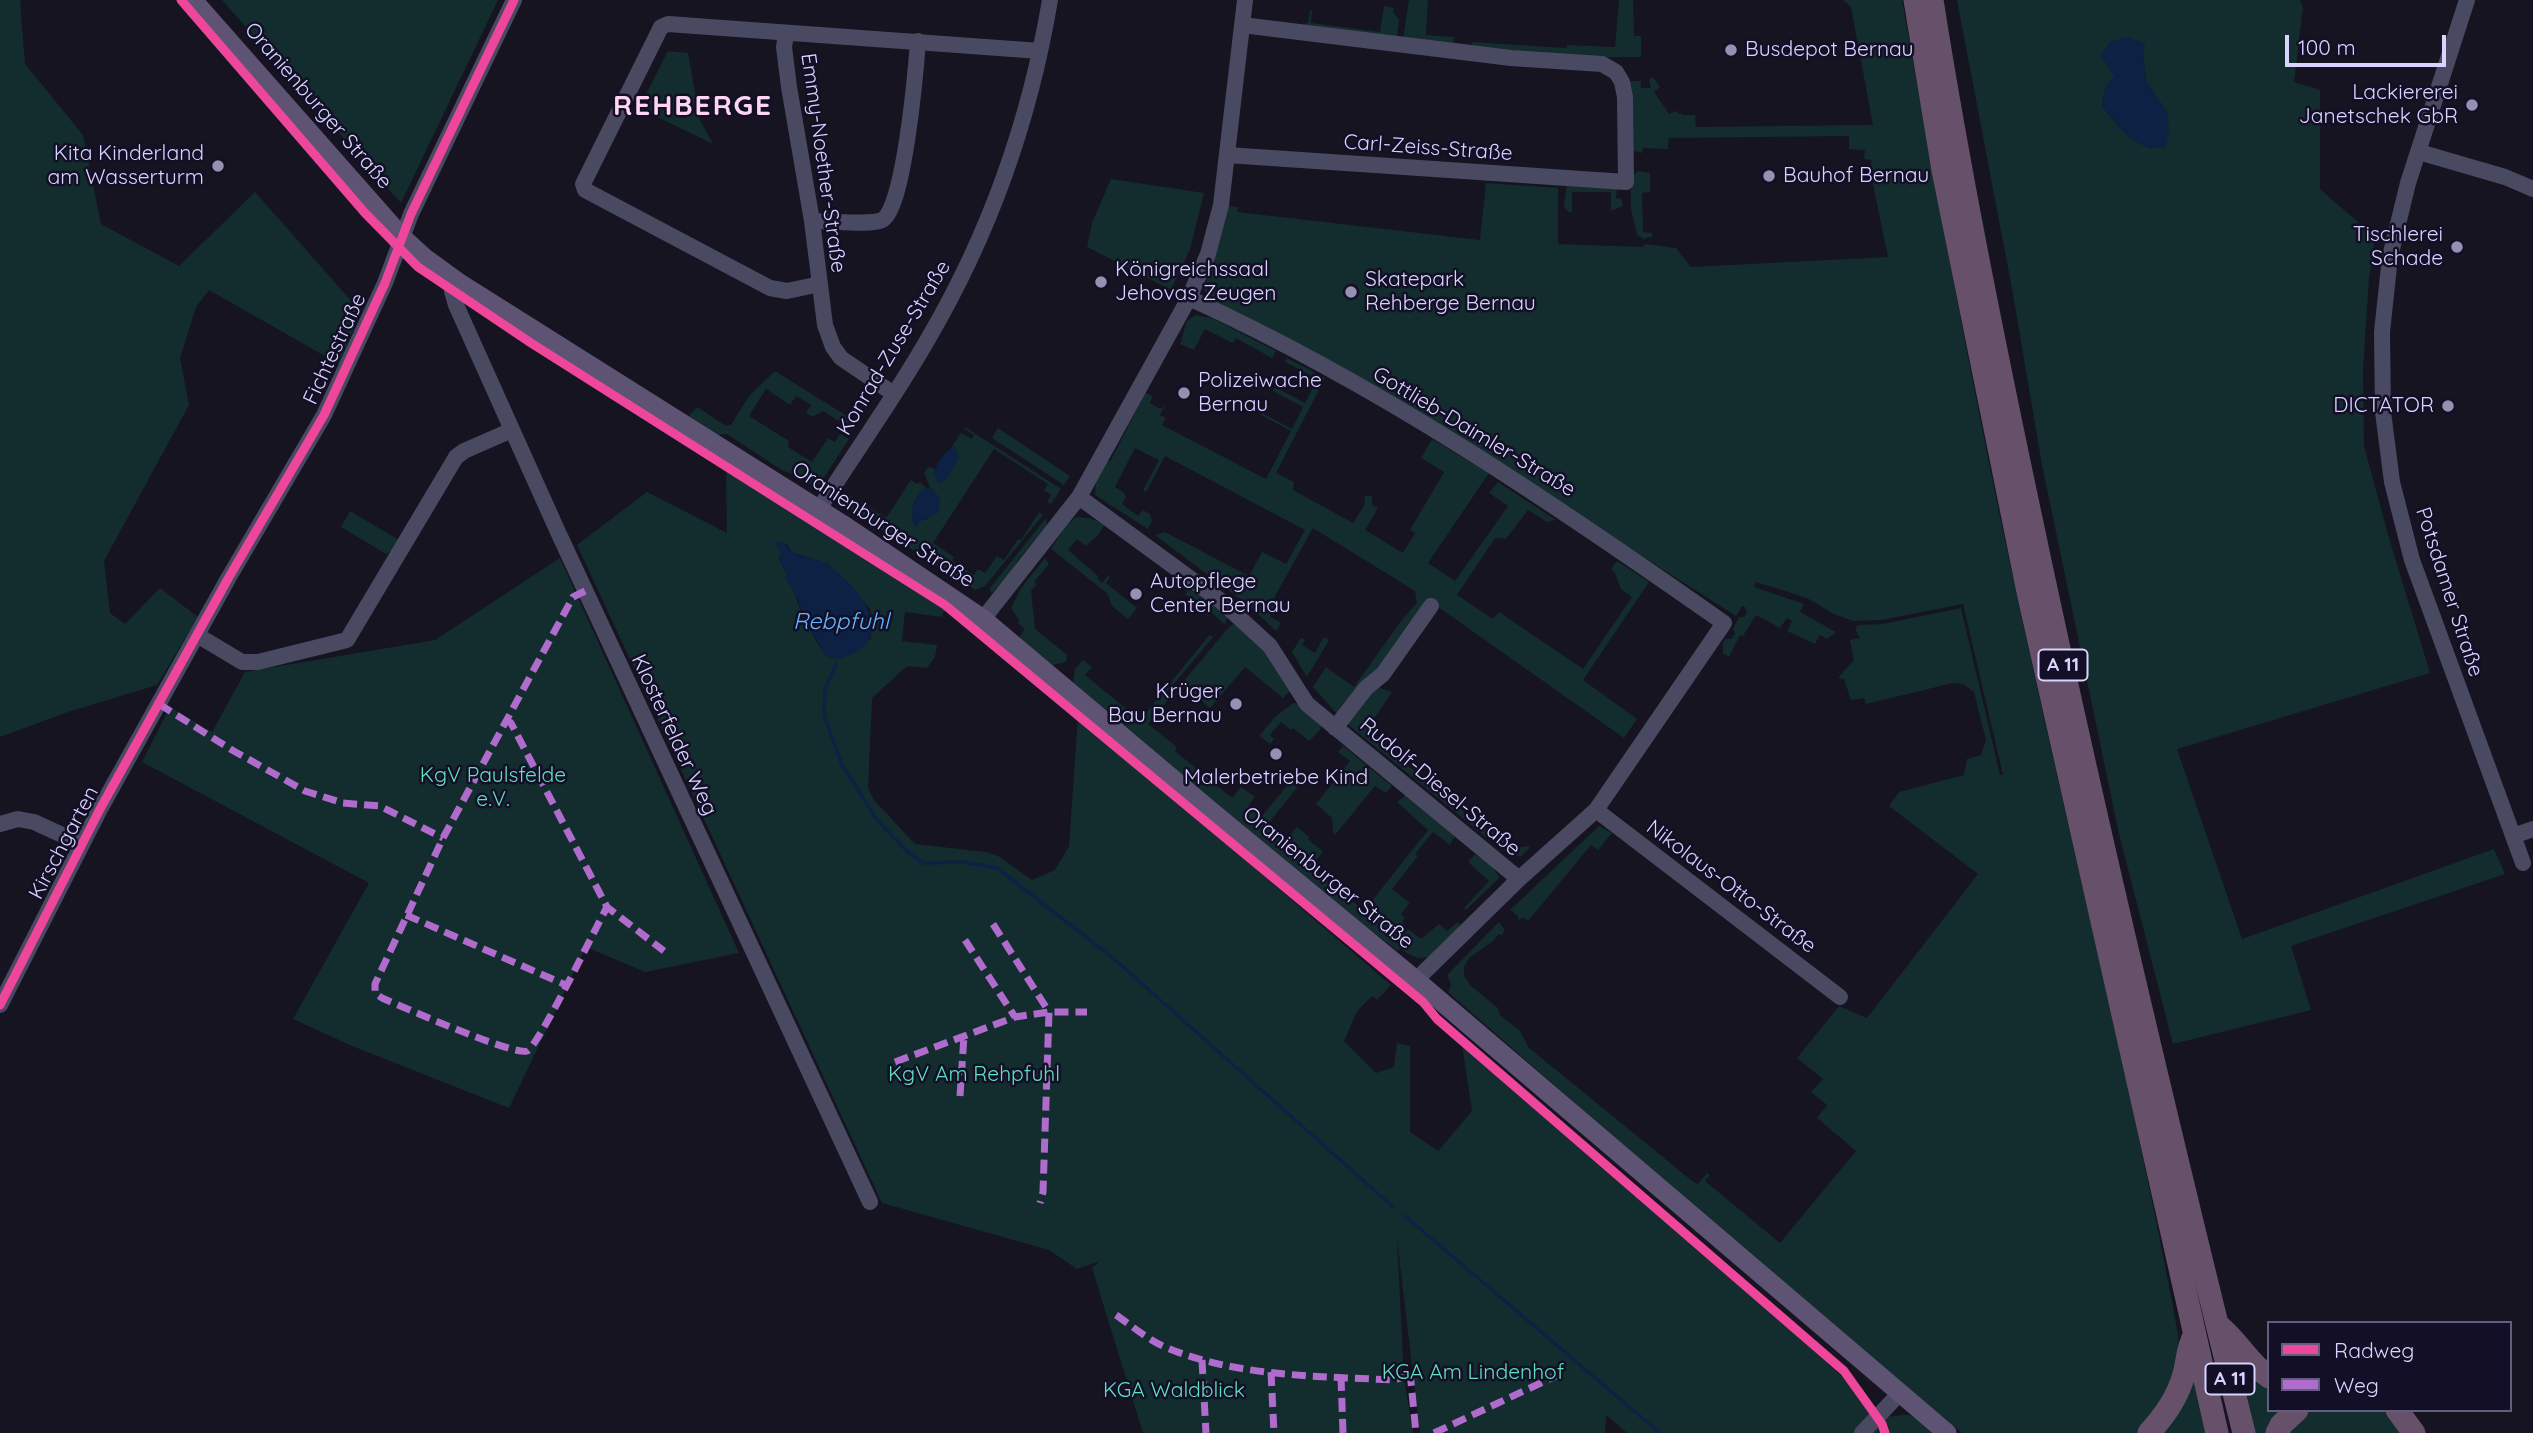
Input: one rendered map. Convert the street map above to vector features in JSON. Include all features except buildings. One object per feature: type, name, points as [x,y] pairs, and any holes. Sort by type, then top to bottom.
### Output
[{"type":"highway","name":"A 11","points":[[1915,0],[1943,170],[2028,592],[2206,1329],[2244,1433]]},
{"type":"highway","name":"A 11","points":[[1932,0],[1977,248],[2042,573],[2206,1329],[2217,1433]]},
{"type":"highway","points":[[2150,1433],[2173,1403],[2186,1370],[2189,1344],[2206,1329],[2233,1337],[2252,1366],[2267,1376]]},
{"type":"highway","points":[[2277,1433],[2281,1425],[2295,1412]]},
{"type":"highway","points":[[2398,1412],[2414,1433]]},
{"type":"main road","name":"Oranienburger Straße","points":[[193,0],[402,237],[425,258],[458,282],[819,509],[984,618],[1551,1094],[1947,1433]]},
{"type":"street","name":"Fichtestraße","points":[[162,699],[324,415],[374,307],[402,237],[514,0]]},
{"type":"street","name":"Konrad-Zuse-Straße","points":[[819,509],[894,394],[960,281],[982,232],[1022,121],[1050,0]]},
{"type":"street","points":[[984,618],[1079,497],[1189,298],[1213,236],[1221,205],[1245,0]]},
{"type":"street","name":"Potsdamer Straße","points":[[2467,0],[2397,226],[2385,303],[2382,381],[2389,461],[2412,560],[2524,863]]},
{"type":"street","points":[[786,34],[668,24],[661,27],[583,184],[585,190],[593,195],[770,288],[787,290],[820,285]]},
{"type":"street","name":"Carl-Zeiss-Straße","points":[[1227,155],[1626,182],[1625,97],[1622,82],[1616,72],[1602,64],[1511,58],[1242,26]]},
{"type":"street","name":"Emmy-Noether-Straße","points":[[894,394],[841,358],[833,347],[825,325],[812,221],[789,87],[786,34],[1040,51]]},
{"type":"street","points":[[812,221],[873,222],[884,220],[889,214],[897,190],[911,115],[918,41]]},
{"type":"street","points":[[2419,152],[2505,177],[2533,189]]},
{"type":"street","name":"Klosterfelder Weg","points":[[458,282],[452,291],[456,305],[737,922],[870,1202]]},
{"type":"street","name":"Gottlieb-Daimler-Straße","points":[[1189,298],[1263,334],[1422,421],[1589,528],[1724,622],[1597,810]]},
{"type":"street","points":[[197,635],[246,663],[347,640],[456,457],[512,430]]},
{"type":"street","name":"Rudolf-Diesel-Straße","points":[[1079,497],[1203,587],[1263,638],[1307,704],[1519,880]]},
{"type":"street","name":"Rudolf-Diesel-Straße","points":[[1335,728],[1366,688],[1383,674],[1431,606]]},
{"type":"street","name":"Kirschgarten","points":[[0,1005],[82,844],[162,699]]},
{"type":"street","points":[[1416,980],[1519,880],[1597,810]]},
{"type":"street","name":"Nikolaus-Otto-Straße","points":[[1597,810],[1840,998]]},
{"type":"street","name":"Kirschgarten","points":[[0,824],[18,819],[34,822],[82,844]]},
{"type":"street","points":[[2513,836],[2533,830]]},
{"type":"street","points":[[1862,1433],[1900,1393]]},
{"type":"green space","points":[[0,0],[20,0],[25,64],[83,135],[101,224],[179,266],[255,192],[361,312],[339,364],[209,290],[196,307],[180,358],[189,405],[104,561],[110,613],[125,624],[160,588],[198,617],[157,685],[68,712],[0,737]]},
{"type":"green space","points":[[222,0],[498,0],[401,203]]},
{"type":"green space","points":[[1409,0],[1428,0],[1426,35],[1454,37],[1453,45],[1403,39]]},
{"type":"green space","points":[[1619,0],[1633,0],[1634,36],[1641,36],[1641,57],[1602,57],[1469,47],[1473,42],[1566,48],[1567,45],[1615,47]]},
{"type":"green space","points":[[1843,0],[1902,0],[2001,522],[2136,1124],[2178,1335],[2178,1372],[2143,1433],[1962,1433],[1736,1244],[1448,992],[1451,985],[1447,975],[1499,922],[1505,930],[1502,935],[1499,934],[1469,958],[1464,967],[1464,976],[1471,986],[1520,1031],[1528,1047],[1691,1180],[1698,1184],[1707,1173],[1710,1175],[1705,1181],[1780,1243],[1856,1151],[1817,1118],[1827,1105],[1811,1092],[1823,1079],[1797,1058],[1839,1006],[1867,1018],[1978,874],[1889,806],[1899,792],[1964,775],[1967,759],[1981,755],[1986,740],[1974,692],[1963,684],[1953,683],[1866,704],[1864,698],[1851,700],[1844,679],[1838,678],[1854,660],[1850,640],[1860,638],[1855,629],[1858,625],[1883,624],[1961,608],[2000,775],[2003,775],[1963,604],[1881,620],[1853,621],[1834,614],[1807,598],[1756,582],[1754,587],[1804,604],[1800,612],[1836,632],[1827,639],[1820,635],[1815,644],[1787,631],[1792,621],[1787,618],[1780,628],[1756,615],[1743,636],[1740,635],[1729,657],[1723,653],[1723,642],[1731,639],[1735,633],[1733,629],[1739,617],[1744,617],[1747,613],[1745,607],[1742,606],[1736,616],[1604,532],[1218,305],[1204,290],[1226,210],[1230,206],[1238,207],[1237,212],[1480,240],[1486,183],[1558,188],[1558,244],[1643,247],[1645,244],[1676,248],[1691,267],[1888,257],[1872,180],[1871,160],[1864,159],[1865,150],[1849,149],[1849,136],[1669,138],[1668,149],[1643,148],[1642,153],[1630,150],[1629,81],[1641,81],[1641,88],[1651,88],[1649,80],[1653,77],[1660,87],[1654,92],[1669,114],[1675,111],[1683,115],[1695,115],[1696,127],[1873,125],[1851,7]]},
{"type":"green space","points":[[1957,0],[2300,0],[2303,8],[2294,82],[2320,90],[2320,189],[2375,237],[2369,278],[2363,370],[2364,446],[2430,673],[2177,749],[2242,939],[2494,849],[2505,874],[2291,946],[2311,1010],[2173,1044],[2119,834],[2042,465],[2013,294]],"holes":[[[2101,55],[2143,57],[2147,83],[2167,112],[2151,148],[2123,131],[2102,105],[2106,86],[2115,76]]]},
{"type":"green space","points":[[1384,6],[1394,8],[1393,12],[1399,20],[1397,38],[1304,28],[1312,10],[1311,23],[1380,32]]},
{"type":"green space","points":[[668,51],[688,53],[700,120],[713,144],[639,108]]},
{"type":"green space","points":[[1638,171],[1650,173],[1650,192],[1642,193],[1643,232],[1652,233],[1652,237],[1645,240],[1637,235],[1631,209],[1631,177]]},
{"type":"green space","points":[[1111,179],[1204,193],[1190,249],[1171,290],[1087,247],[1092,223]]},
{"type":"green space","points":[[1567,184],[1617,189],[1616,198],[1621,199],[1623,206],[1611,211],[1611,192],[1572,192],[1572,212],[1569,212],[1564,207]]},
{"type":"green space","points":[[1195,315],[1212,318],[1276,351],[1272,358],[1236,338],[1233,343],[1205,329],[1194,350],[1180,344],[1187,321]]},
{"type":"green space","points":[[1287,358],[1325,378],[1276,473],[1294,482],[1293,490],[1353,523],[1364,506],[1365,496],[1372,496],[1372,505],[1378,508],[1365,530],[1403,553],[1415,533],[1410,530],[1444,472],[1421,458],[1432,439],[1489,473],[1428,563],[1455,581],[1508,506],[1489,493],[1498,482],[1556,520],[1547,522],[1528,510],[1506,539],[1495,538],[1457,595],[1493,619],[1499,612],[1583,669],[1632,597],[1621,589],[1611,569],[1617,561],[1649,582],[1583,680],[1637,719],[1624,738],[1431,602],[1338,715],[1313,687],[1326,667],[1354,687],[1417,603],[1415,591],[1313,528],[1274,598],[1278,601],[1270,617],[1281,623],[1276,631],[1252,608],[1155,535],[1165,532],[1249,576],[1262,552],[1286,564],[1305,530],[1165,456],[1146,492],[1143,490],[1159,460],[1135,448],[1115,487],[1126,497],[1122,504],[1138,516],[1143,510],[1150,514],[1152,521],[1148,529],[1095,495],[1096,477],[1104,462],[1111,460],[1145,393],[1153,396],[1150,403],[1160,409],[1165,405],[1160,415],[1166,418],[1162,425],[1266,479],[1291,431],[1261,415],[1262,413],[1292,429],[1303,407],[1273,391],[1275,387],[1305,403],[1318,379],[1285,362]]},
{"type":"green space","points":[[775,371],[858,423],[853,430],[823,411],[812,417],[806,413],[811,405],[796,396],[790,405],[766,389],[749,416],[789,441],[788,447],[812,462],[828,438],[835,442],[840,434],[849,439],[820,484],[810,484],[783,471],[727,434],[716,435],[689,416],[697,407],[726,426],[731,425],[749,396]]},
{"type":"green space","points":[[965,427],[1061,489],[1051,504],[1047,502],[1051,495],[1044,490],[1048,484],[994,449],[933,543],[974,575],[978,569],[985,573],[997,556],[1004,560],[1039,512],[1043,515],[985,586],[975,590],[852,511],[845,501],[846,493],[886,518],[911,480],[917,484],[920,482],[926,488],[913,506],[915,527],[922,520],[928,519],[936,494],[924,473],[931,467],[935,470],[934,474],[961,433],[972,439],[974,435],[964,429]]},
{"type":"green space","points":[[998,428],[1070,476],[1064,485],[992,438]]},
{"type":"green space","points":[[726,470],[945,609],[941,617],[905,612],[902,641],[937,645],[935,657],[927,668],[907,666],[872,698],[868,788],[874,800],[915,844],[986,852],[998,856],[1032,880],[1055,870],[1069,846],[1078,717],[1391,985],[1377,1000],[1372,996],[1357,1011],[1344,1041],[1376,1073],[1394,1067],[1397,1043],[1410,1046],[1410,1132],[1438,1151],[1472,1111],[1462,1044],[1809,1346],[1850,1384],[1872,1416],[1911,1416],[1918,1418],[1937,1433],[1627,1433],[1606,1415],[1605,1433],[1420,1433],[1397,1239],[1404,1378],[1413,1433],[1143,1433],[1092,1268],[1100,1261],[1077,1269],[1049,1250],[882,1203],[577,545],[647,492],[727,533]],"holes":[[[786,543],[792,552],[828,564],[870,609],[871,638],[856,652],[841,658],[823,652],[805,622],[792,586],[785,578],[787,575],[779,558]]]},
{"type":"green space","points":[[350,511],[399,540],[393,550],[386,554],[341,527]]},
{"type":"green space","points":[[1076,517],[1105,524],[1086,546],[1077,539],[1068,550],[1098,576],[1102,583],[1110,577],[1106,583],[1137,608],[1128,619],[1112,606],[1108,594],[1051,549],[1066,526]]},
{"type":"green space","points":[[1046,518],[1047,525],[991,594],[990,588]]},
{"type":"green space","name":"KgV Paulsfelde e.V.","points":[[560,558],[739,953],[645,972],[586,947],[509,1108],[352,1046],[293,1019],[369,883],[142,762],[170,707],[212,732],[245,672],[435,640]]},
{"type":"green space","points":[[1045,558],[1049,564],[1034,582],[1037,584],[1031,591],[1035,629],[1067,655],[1066,662],[1052,665],[1019,637],[1025,629],[1018,623],[1019,620],[1011,608],[1021,588]]},
{"type":"green space","points":[[1185,583],[1228,615],[1226,622],[1167,692],[1171,696],[1148,724],[1177,747],[1175,751],[1232,798],[1241,787],[1255,797],[1249,805],[1262,816],[1293,779],[1300,784],[1266,826],[1285,841],[1297,827],[1309,837],[1323,852],[1311,867],[1364,911],[1428,830],[1397,802],[1405,795],[1455,836],[1450,845],[1433,832],[1392,889],[1410,903],[1401,914],[1405,918],[1402,922],[1406,926],[1403,931],[1405,933],[1408,929],[1421,939],[1439,924],[1447,931],[1458,922],[1462,928],[1434,954],[1419,958],[1401,948],[1398,951],[1292,871],[1073,684],[1075,669],[1083,660],[1092,667],[1085,675],[1140,720],[1209,635],[1213,637],[1224,624],[1185,594],[1187,592],[1181,587]]},
{"type":"green space","points":[[1237,622],[1265,650],[1290,691],[1283,698],[1245,667],[1210,708],[1184,687],[1184,681],[1229,627]]},
{"type":"green space","points":[[1324,637],[1329,640],[1307,677],[1292,652],[1301,638],[1305,640],[1302,645],[1315,653]]},
{"type":"green space","points":[[1380,688],[1392,692],[1367,729],[1485,829],[1488,827],[1515,848],[1528,846],[1530,848],[1521,856],[1510,855],[1494,843],[1496,841],[1490,835],[1487,838],[1345,722],[1370,691]]},
{"type":"green space","points":[[1293,703],[1299,704],[1321,726],[1309,741],[1281,722],[1270,735],[1274,739],[1270,744],[1259,736],[1275,717]]},
{"type":"green space","points":[[1343,746],[1392,786],[1386,793],[1375,786],[1335,835],[1332,818],[1316,804],[1350,761],[1338,752]]},
{"type":"green space","points":[[1599,826],[1612,833],[1598,850],[1591,845],[1528,921],[1523,918],[1518,920],[1518,916],[1510,910]]},
{"type":"green space","points":[[1474,855],[1489,863],[1499,878],[1466,910],[1464,908],[1489,881],[1468,862]]},
{"type":"green space","points":[[2237,1360],[2267,1382],[2267,1412],[2286,1412],[2271,1433],[2254,1433]]},
{"type":"green space","points":[[2194,1370],[2210,1433],[2157,1433]]},
{"type":"green space","points":[[2304,1412],[2385,1412],[2404,1433],[2283,1433]]},
{"type":"water","points":[[2127,37],[2145,43],[2143,57],[2147,83],[2167,112],[2169,130],[2166,147],[2155,148],[2137,142],[2121,130],[2102,105],[2106,86],[2114,76],[2101,55],[2110,42]]},
{"type":"water","points":[[955,446],[959,459],[946,480],[938,483],[934,474],[937,466],[944,454]]},
{"type":"water","points":[[930,487],[941,499],[938,513],[922,520],[915,527],[913,508],[922,490]]},
{"type":"water","name":"Rebpfuhl","points":[[776,541],[797,554],[824,562],[849,583],[859,595],[872,620],[872,632],[866,644],[841,658],[828,657],[822,651],[785,578],[787,575],[779,558],[781,552],[775,544]]},
{"type":"waterway","points":[[836,664],[825,690],[824,715],[842,765],[877,820],[908,852],[923,863],[963,862],[997,868],[1113,958],[1392,1206]]},
{"type":"waterway","points":[[1405,1216],[1660,1433]]},
{"type":"marked path","points":[[585,591],[573,597],[443,838],[375,984],[375,993],[481,1039],[518,1051],[527,1051],[555,1008],[607,907]]},
{"type":"marked path","points":[[159,704],[232,750],[305,791],[343,803],[380,806],[443,838]]},
{"type":"marked path","points":[[505,720],[511,723],[607,907],[664,951]]},
{"type":"marked path","points":[[406,915],[566,985]]},
{"type":"marked path","points":[[993,924],[1049,1012],[1043,1192],[1040,1203]]},
{"type":"marked path","points":[[965,940],[1015,1017]]},
{"type":"marked path","points":[[895,1062],[1015,1017],[1049,1012],[1087,1012]]},
{"type":"marked path","points":[[960,1096],[964,1036]]},
{"type":"marked path","points":[[1116,1315],[1165,1347],[1192,1357],[1248,1370],[1393,1380],[1410,1372]]},
{"type":"marked path","points":[[1202,1360],[1206,1433]]},
{"type":"marked path","points":[[1271,1372],[1274,1433]]},
{"type":"marked path","points":[[1410,1372],[1416,1433]]},
{"type":"marked path","points":[[1434,1433],[1560,1374]]},
{"type":"marked path","points":[[1341,1377],[1343,1433]]},
{"type":"cycle path","points":[[181,0],[365,213],[418,267],[531,343],[945,605],[1423,1002],[1437,1019],[1844,1371],[1882,1424],[1885,1433]]},
{"type":"cycle path","points":[[0,1005],[100,809],[229,577],[324,415],[385,283],[411,214],[514,0]]},
{"type":"place","name":"Busdepot Bernau","points":[[1731,50]]},
{"type":"place","name":"Lackiererei Janetschek GbR","points":[[2472,105]]},
{"type":"place","name":"Kita Kinderland am Wasserturm","points":[[218,166]]},
{"type":"place","name":"Bauhof Bernau","points":[[1769,176]]},
{"type":"place","name":"Tischlerei Schade","points":[[2457,247]]},
{"type":"place","name":"Königreichssaal Jehovas Zeugen","points":[[1101,282]]},
{"type":"place","name":"Skatepark Rehberge Bernau","points":[[1351,292]]},
{"type":"place","name":"Polizeiwache Bernau","points":[[1184,393]]},
{"type":"place","name":"DICTATOR","points":[[2448,406]]},
{"type":"place","name":"Autopflege Center Bernau","points":[[1136,594]]},
{"type":"place","name":"Krüger Bau Bernau","points":[[1236,704]]},
{"type":"place","name":"Malerbetriebe Kind","points":[[1276,754]]},
{"type":"district","name":"REHBERGE","points":[[693,107]]},
{"type":"park label","name":"KgV Am Rehpfuhl","points":[[974,1075]]},
{"type":"park label","name":"KGA Am Lindenhof","points":[[1473,1373]]},
{"type":"park label","name":"KGA Waldblick","points":[[1174,1391]]}]
